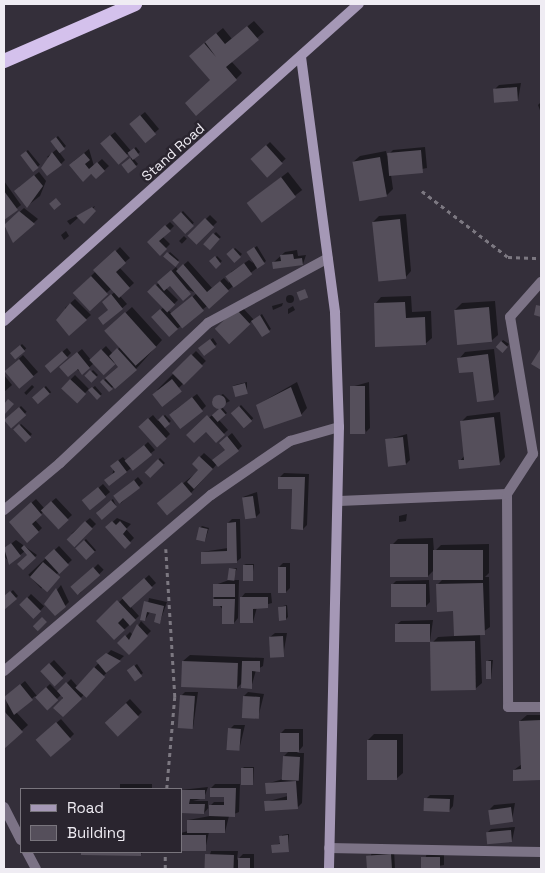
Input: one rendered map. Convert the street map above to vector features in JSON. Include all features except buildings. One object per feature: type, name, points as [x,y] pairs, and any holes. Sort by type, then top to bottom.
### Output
[{"type":"highway","points":[[4,61],[135,4]]},
{"type":"main road","name":"Stand Road","points":[[4,320],[359,4]]},
{"type":"main road","points":[[301,57],[328,258],[339,427],[339,501],[329,869]]},
{"type":"street","points":[[4,510],[60,464],[208,323],[328,258]]},
{"type":"street","points":[[541,282],[510,318],[533,454],[507,494],[508,707],[541,707]]},
{"type":"street","points":[[4,671],[211,495],[290,441],[339,427]]},
{"type":"street","points":[[339,501],[507,494]]},
{"type":"street","points":[[4,807],[9,828],[20,839]]},
{"type":"street","points":[[329,848],[541,852]]},
{"type":"street","points":[[28,853],[36,869]]},
{"type":"path","points":[[422,191],[508,257],[541,258]]},
{"type":"path","points":[[164,535],[175,697],[167,788]]},
{"type":"path","points":[[165,853],[165,869]]}]
